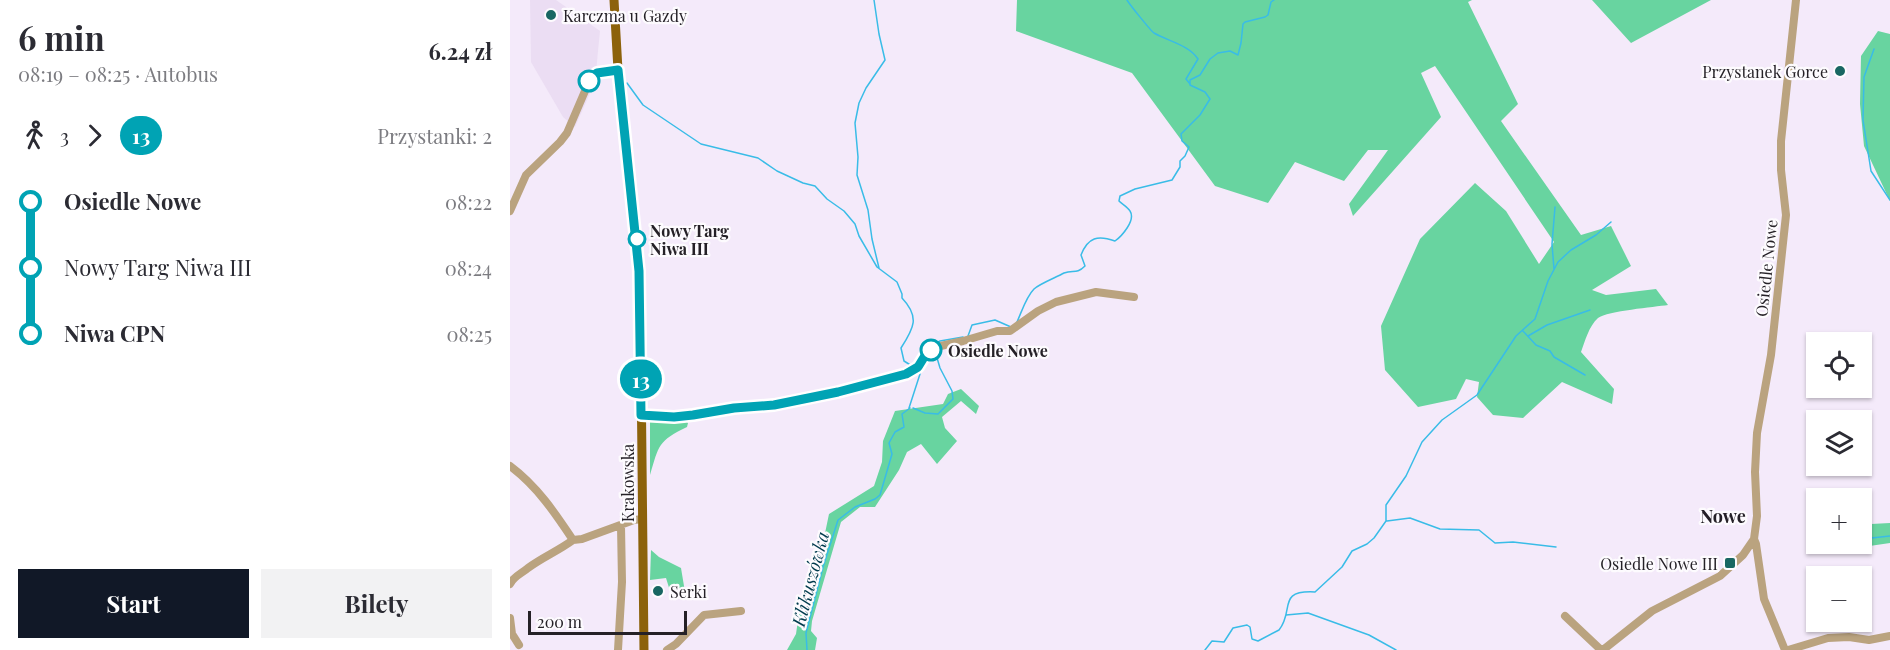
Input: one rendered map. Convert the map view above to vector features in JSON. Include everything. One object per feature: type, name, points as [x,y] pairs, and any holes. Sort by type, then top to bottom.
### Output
[{"type":"main road","name":"Krakowska","points":[[614,0],[618,70],[639,271],[644,650]]},
{"type":"street","name":"Osiedle Nowe","points":[[1786,650],[1764,599],[1754,539],[1757,516],[1755,472],[1757,434],[1771,355],[1786,215],[1781,170],[1781,141],[1796,0]]},
{"type":"street","points":[[510,211],[526,175],[567,133],[591,77],[597,73],[618,70]]},
{"type":"street","points":[[641,415],[674,417],[774,405],[878,383],[917,368],[926,354],[936,347],[997,330],[1010,331],[1038,311],[1056,303],[1096,292],[1134,297]]},
{"type":"street","points":[[510,466],[523,476],[550,506],[573,540]]},
{"type":"street","points":[[510,584],[516,575],[535,561],[560,550],[573,540],[642,519]]},
{"type":"street","points":[[618,650],[622,582],[621,526]]},
{"type":"street","points":[[1565,616],[1602,650],[1652,611],[1720,576],[1743,555],[1754,539]]},
{"type":"street","points":[[668,650],[704,615],[741,611]]},
{"type":"street","points":[[510,618],[512,634],[519,645]]},
{"type":"street","points":[[1786,650],[1828,638],[1849,637],[1869,640],[1890,636]]},
{"type":"shaded area","points":[[530,0],[556,0],[600,31],[595,82],[575,127],[563,117],[531,62]]},
{"type":"green space","points":[[1017,0],[1472,0],[1468,2],[1518,104],[1501,121],[1581,235],[1611,226],[1631,266],[1592,290],[1606,295],[1656,289],[1668,305],[1611,313],[1598,318],[1592,325],[1581,352],[1614,389],[1612,404],[1562,382],[1523,418],[1493,415],[1477,397],[1479,382],[1466,379],[1456,399],[1418,407],[1385,370],[1381,326],[1420,239],[1475,183],[1506,211],[1539,264],[1554,242],[1435,66],[1421,73],[1441,117],[1353,216],[1349,204],[1388,150],[1368,150],[1344,181],[1295,162],[1268,203],[1215,186],[1132,73],[1016,31]]},
{"type":"green space","points":[[1592,0],[1711,0],[1631,43]]},
{"type":"green space","points":[[1878,31],[1890,34],[1890,201],[1864,146],[1860,104],[1861,56]]},
{"type":"green space","points":[[961,389],[979,406],[976,414],[961,401],[942,417],[945,428],[957,441],[937,464],[921,444],[907,452],[899,470],[875,507],[860,507],[841,522],[812,621],[811,631],[817,638],[815,650],[787,650],[796,634],[799,613],[824,538],[829,514],[874,486],[882,462],[883,441],[895,411],[943,404],[948,394]]},
{"type":"green space","points":[[684,419],[688,423],[687,427],[670,436],[661,445],[650,475],[650,420]]},
{"type":"green space","points":[[1890,523],[1890,543],[1872,546],[1872,524]]},
{"type":"green space","points":[[651,550],[659,557],[681,568],[686,598],[671,594],[666,578],[650,580]]},
{"type":"waterway","points":[[874,0],[885,60],[866,88],[859,103],[855,123],[857,175],[868,210],[879,268]]},
{"type":"waterway","points":[[1127,0],[1154,33],[1184,47],[1198,59],[1186,79],[1190,84]]},
{"type":"waterway","name":"Klikuszówka","points":[[1017,322],[1026,300],[1034,289],[1064,273],[1077,271],[1085,266],[1081,255],[1090,241],[1099,238],[1115,241],[1124,232],[1130,223],[1131,215],[1128,208],[1119,201],[1120,196],[1135,189],[1172,180],[1189,147],[1182,141],[1181,134],[1200,115],[1210,99],[1205,92],[1190,85],[1190,80],[1200,75],[1210,59],[1218,53],[1230,51],[1238,55],[1243,24],[1268,15],[1271,2],[1274,0]]},
{"type":"waterway","points":[[1874,49],[1864,77],[1863,120],[1871,171],[1890,200]]},
{"type":"waterway","points":[[627,83],[643,105],[701,144],[758,158],[777,171],[815,186],[827,199],[844,211],[855,224],[859,236],[877,267],[897,282],[902,298],[911,311],[912,328],[901,348],[904,361],[912,366]]},
{"type":"waterway","points":[[1554,269],[1552,244],[1555,207]]},
{"type":"waterway","points":[[1205,650],[1212,641],[1224,642],[1233,628],[1247,625],[1250,627],[1252,639],[1258,641],[1279,630],[1284,623],[1288,603],[1295,594],[1315,592],[1342,567],[1352,551],[1374,538],[1386,521],[1386,505],[1406,476],[1422,442],[1442,420],[1477,395],[1516,336],[1535,319],[1548,281],[1558,262],[1611,222]]},
{"type":"waterway","points":[[1528,336],[1547,325],[1590,310]]},
{"type":"waterway","name":"Klikuszówka","points":[[968,336],[972,325],[995,320],[1011,327]]},
{"type":"waterway","points":[[1523,331],[1536,345],[1550,351],[1554,357],[1585,375]]},
{"type":"waterway","name":"Klikuszówka","points":[[933,345],[940,341],[963,337]]},
{"type":"waterway","name":"Klikuszówka","points":[[913,408],[925,413],[938,414],[953,399],[952,391],[940,368],[935,351]]},
{"type":"waterway","points":[[909,408],[920,374],[919,369]]},
{"type":"waterway","name":"Klikuszówka","points":[[807,650],[806,633],[838,520],[855,507],[880,495],[892,454],[889,443],[895,432],[904,427],[902,414],[910,408]]},
{"type":"waterway","points":[[1387,521],[1410,518],[1440,529],[1479,530],[1495,543],[1513,542],[1556,547]]},
{"type":"waterway","points":[[1872,538],[1890,536]]},
{"type":"waterway","points":[[1286,615],[1308,613],[1369,635],[1396,650]]},
{"type":"bus line","name":"13","points":[[589,81],[597,73],[618,70],[639,271],[641,415],[674,417],[693,415],[734,408],[774,405],[838,392],[878,383],[911,372],[918,367],[931,350]]},
{"type":"place","name":"Karczma u Gazdy","points":[[551,15]]},
{"type":"place","name":"Przystanek Gorce","points":[[1840,71]]},
{"type":"place","name":"Nowy Targ Niwa III","points":[[637,239]]},
{"type":"place","name":"Osiedle Nowe","points":[[931,350]]},
{"type":"place","name":"Osiedle Nowe III","points":[[1730,563]]},
{"type":"place","name":"Serki","points":[[658,591]]},
{"type":"district","name":"Nowe","points":[[1723,516]]}]
